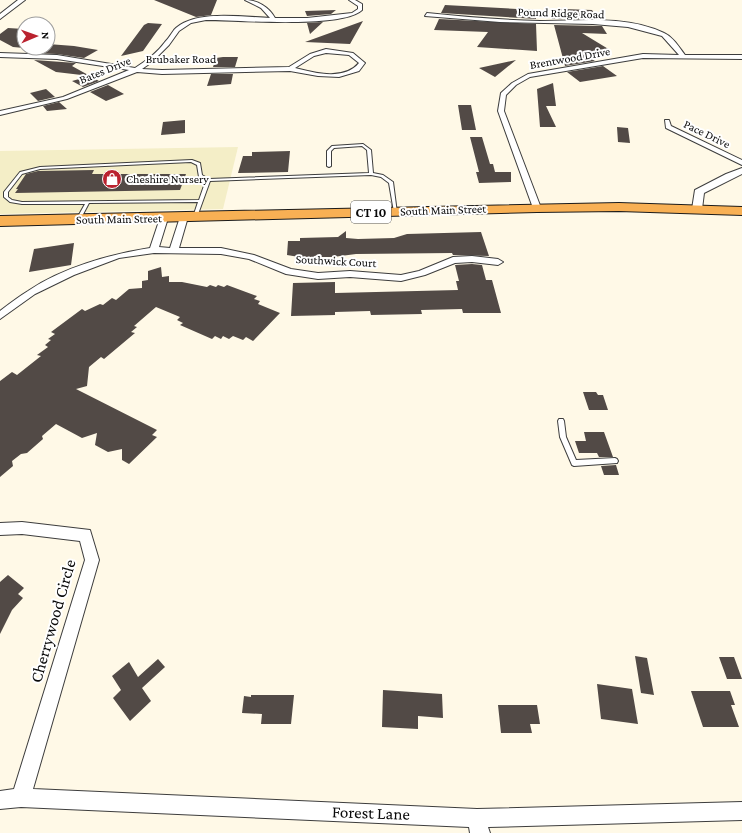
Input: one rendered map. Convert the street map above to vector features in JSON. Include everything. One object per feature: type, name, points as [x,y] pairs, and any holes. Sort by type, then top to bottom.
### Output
[{"type":"highway","name":"South Main Street","points":[[0,221],[537,208],[619,207],[742,211]]},
{"type":"street","points":[[0,17],[22,0]]},
{"type":"street","points":[[247,0],[261,6],[271,14],[273,20]]},
{"type":"street","name":"Bates Drive","points":[[0,113],[65,98],[136,70],[161,50],[177,30],[189,22],[206,18],[307,20],[340,17],[354,14],[360,10],[360,5],[351,0]]},
{"type":"street","name":"Pound Ridge Road","points":[[427,15],[524,22],[619,24],[644,27],[661,33],[670,39],[683,56]]},
{"type":"street","name":"Brubaker Road","points":[[0,55],[57,57],[101,63],[136,70],[162,72],[290,69],[315,75],[332,76],[348,73],[359,68],[362,63],[358,57],[349,53],[326,51],[312,55],[290,69]]},
{"type":"street","name":"Brentwood Drive","points":[[537,208],[501,110],[503,94],[514,84],[528,76],[643,56],[742,57]]},
{"type":"street","name":"Pace Drive","points":[[667,121],[668,127],[742,163]]},
{"type":"street","points":[[697,209],[699,192],[729,176],[742,171]]},
{"type":"street","points":[[174,249],[190,217]]},
{"type":"street","points":[[154,250],[164,218]]},
{"type":"street","name":"Southwick Court","points":[[0,316],[32,292],[72,273],[117,256],[154,250],[174,249],[222,251],[251,257],[289,272],[318,276],[350,274],[401,278],[422,273],[453,260],[472,259],[498,262]]},
{"type":"street","name":"Cherrywood Circle","points":[[0,529],[22,528],[85,535],[92,560],[21,798]]},
{"type":"street","name":"Forest Lane","points":[[0,800],[21,798],[478,825],[742,811]]},
{"type":"lane","points":[[329,166],[329,151],[333,147],[363,145],[369,150],[371,174]]},
{"type":"lane","points":[[201,201],[22,203],[11,201],[6,197],[6,192],[21,173],[28,170],[102,164],[192,161],[199,164],[200,176],[208,180],[371,174],[382,176],[391,182],[396,212]]},
{"type":"lane","points":[[190,217],[201,201],[208,180]]},
{"type":"lane","points":[[78,220],[88,202]]},
{"type":"lane","points":[[560,421],[563,437],[574,464],[615,461]]},
{"type":"shaded area","points":[[238,147],[223,209],[0,214],[0,151]]},
{"type":"building","points":[[154,0],[217,0],[211,15],[196,17]]},
{"type":"building","points":[[445,5],[535,10],[536,19],[441,13]]},
{"type":"building","points":[[336,10],[331,14],[307,16],[305,11]]},
{"type":"building","points":[[550,10],[592,10],[598,19],[552,19]]},
{"type":"building","points":[[439,19],[536,24],[537,51],[477,47],[488,32],[434,30]]},
{"type":"building","points":[[363,21],[350,44],[305,42]]},
{"type":"building","points":[[323,22],[310,34],[307,23]]},
{"type":"building","points":[[148,23],[162,24],[143,51],[121,56],[144,25]]},
{"type":"building","points":[[554,25],[602,26],[607,34],[582,33],[610,50],[583,54],[595,61],[565,66]]},
{"type":"building","points":[[8,28],[16,28],[16,47],[0,40],[0,34]]},
{"type":"building","points":[[56,45],[98,50],[84,58],[57,54]]},
{"type":"building","points":[[238,57],[235,67],[213,67],[216,58]]},
{"type":"building","points":[[34,60],[76,63],[72,66],[90,76],[56,72]]},
{"type":"building","points":[[516,60],[495,77],[479,68]]},
{"type":"building","points":[[603,66],[617,76],[580,82],[567,72]]},
{"type":"building","points":[[211,74],[233,74],[231,84],[207,86]]},
{"type":"building","points":[[90,76],[99,81],[83,87],[72,81]]},
{"type":"building","points":[[553,83],[556,106],[546,106],[556,127],[540,127],[537,89]]},
{"type":"building","points":[[108,85],[124,94],[106,101],[90,92]]},
{"type":"building","points":[[46,89],[55,97],[38,101],[30,93]]},
{"type":"building","points":[[59,102],[67,109],[47,111],[43,106]]},
{"type":"building","points":[[458,105],[471,105],[476,130],[462,130]]},
{"type":"building","points":[[185,120],[185,133],[161,135],[163,122]]},
{"type":"building","points":[[617,127],[628,128],[630,143],[618,142]]},
{"type":"building","points":[[470,137],[482,137],[490,164],[493,164],[495,172],[511,172],[511,182],[479,183],[476,172],[479,172]]},
{"type":"building","points":[[290,151],[288,172],[238,173],[243,156],[252,156],[252,152]]},
{"type":"building","name":"Cheshire Nursery","points":[[94,170],[92,174],[186,174],[180,190],[15,193],[26,174],[38,171]]},
{"type":"building","points":[[346,231],[346,238],[358,239],[394,238],[407,234],[481,232],[489,256],[453,255],[452,253],[356,254],[333,257],[299,257],[287,255],[288,241],[300,241],[300,238],[338,237]]},
{"type":"building","points":[[74,243],[71,265],[29,272],[34,249]]},
{"type":"building","points":[[455,265],[482,265],[486,280],[492,280],[501,313],[463,313],[462,309],[421,310],[422,314],[371,315],[370,311],[335,312],[335,315],[291,316],[293,283],[335,282],[335,293],[458,290],[456,281],[459,281]]},
{"type":"building","points":[[161,267],[162,277],[169,276],[169,282],[182,282],[207,287],[210,285],[216,287],[218,285],[224,287],[227,285],[257,296],[254,299],[260,301],[258,304],[280,313],[253,341],[246,337],[243,340],[233,336],[229,339],[223,336],[221,339],[215,336],[212,339],[180,325],[183,323],[177,320],[180,317],[156,307],[134,326],[137,327],[131,332],[135,333],[104,359],[101,357],[89,367],[87,386],[76,389],[157,430],[152,435],[157,437],[129,464],[122,460],[122,449],[108,452],[95,445],[97,433],[82,438],[56,424],[42,436],[43,439],[27,453],[21,454],[12,461],[13,466],[0,477],[0,381],[12,372],[17,375],[41,356],[37,355],[48,347],[45,345],[51,340],[48,339],[55,334],[51,332],[82,309],[85,311],[100,304],[103,305],[112,298],[116,300],[129,289],[142,288],[142,281],[148,280],[148,271]]},
{"type":"building","points":[[583,392],[596,392],[598,395],[603,395],[608,410],[589,410]]},
{"type":"building","points":[[584,432],[604,432],[613,457],[599,457],[597,453],[579,453],[575,441],[586,441]]},
{"type":"building","points":[[616,465],[619,475],[604,475],[601,466]]},
{"type":"building","points":[[8,575],[24,588],[18,594],[23,598],[12,610],[0,634],[0,582]]},
{"type":"building","points":[[635,656],[647,658],[654,695],[641,693]]},
{"type":"building","points":[[719,657],[734,657],[742,679],[727,679]]},
{"type":"building","points":[[158,659],[165,667],[142,688],[151,701],[130,721],[113,698],[121,690],[112,676],[129,662],[138,677]]},
{"type":"building","points":[[597,684],[632,689],[638,724],[601,719]]},
{"type":"building","points":[[383,690],[442,694],[443,718],[418,716],[418,729],[382,727]]},
{"type":"building","points":[[691,691],[730,691],[735,705],[731,705],[739,727],[703,727]]},
{"type":"building","points":[[251,695],[294,695],[291,724],[261,724],[262,714],[242,713],[244,696],[251,697]]},
{"type":"building","points":[[498,705],[537,705],[540,724],[530,724],[532,733],[501,733]]},
{"type":"place","name":"Cheshire Nursery","points":[[112,179]]}]
